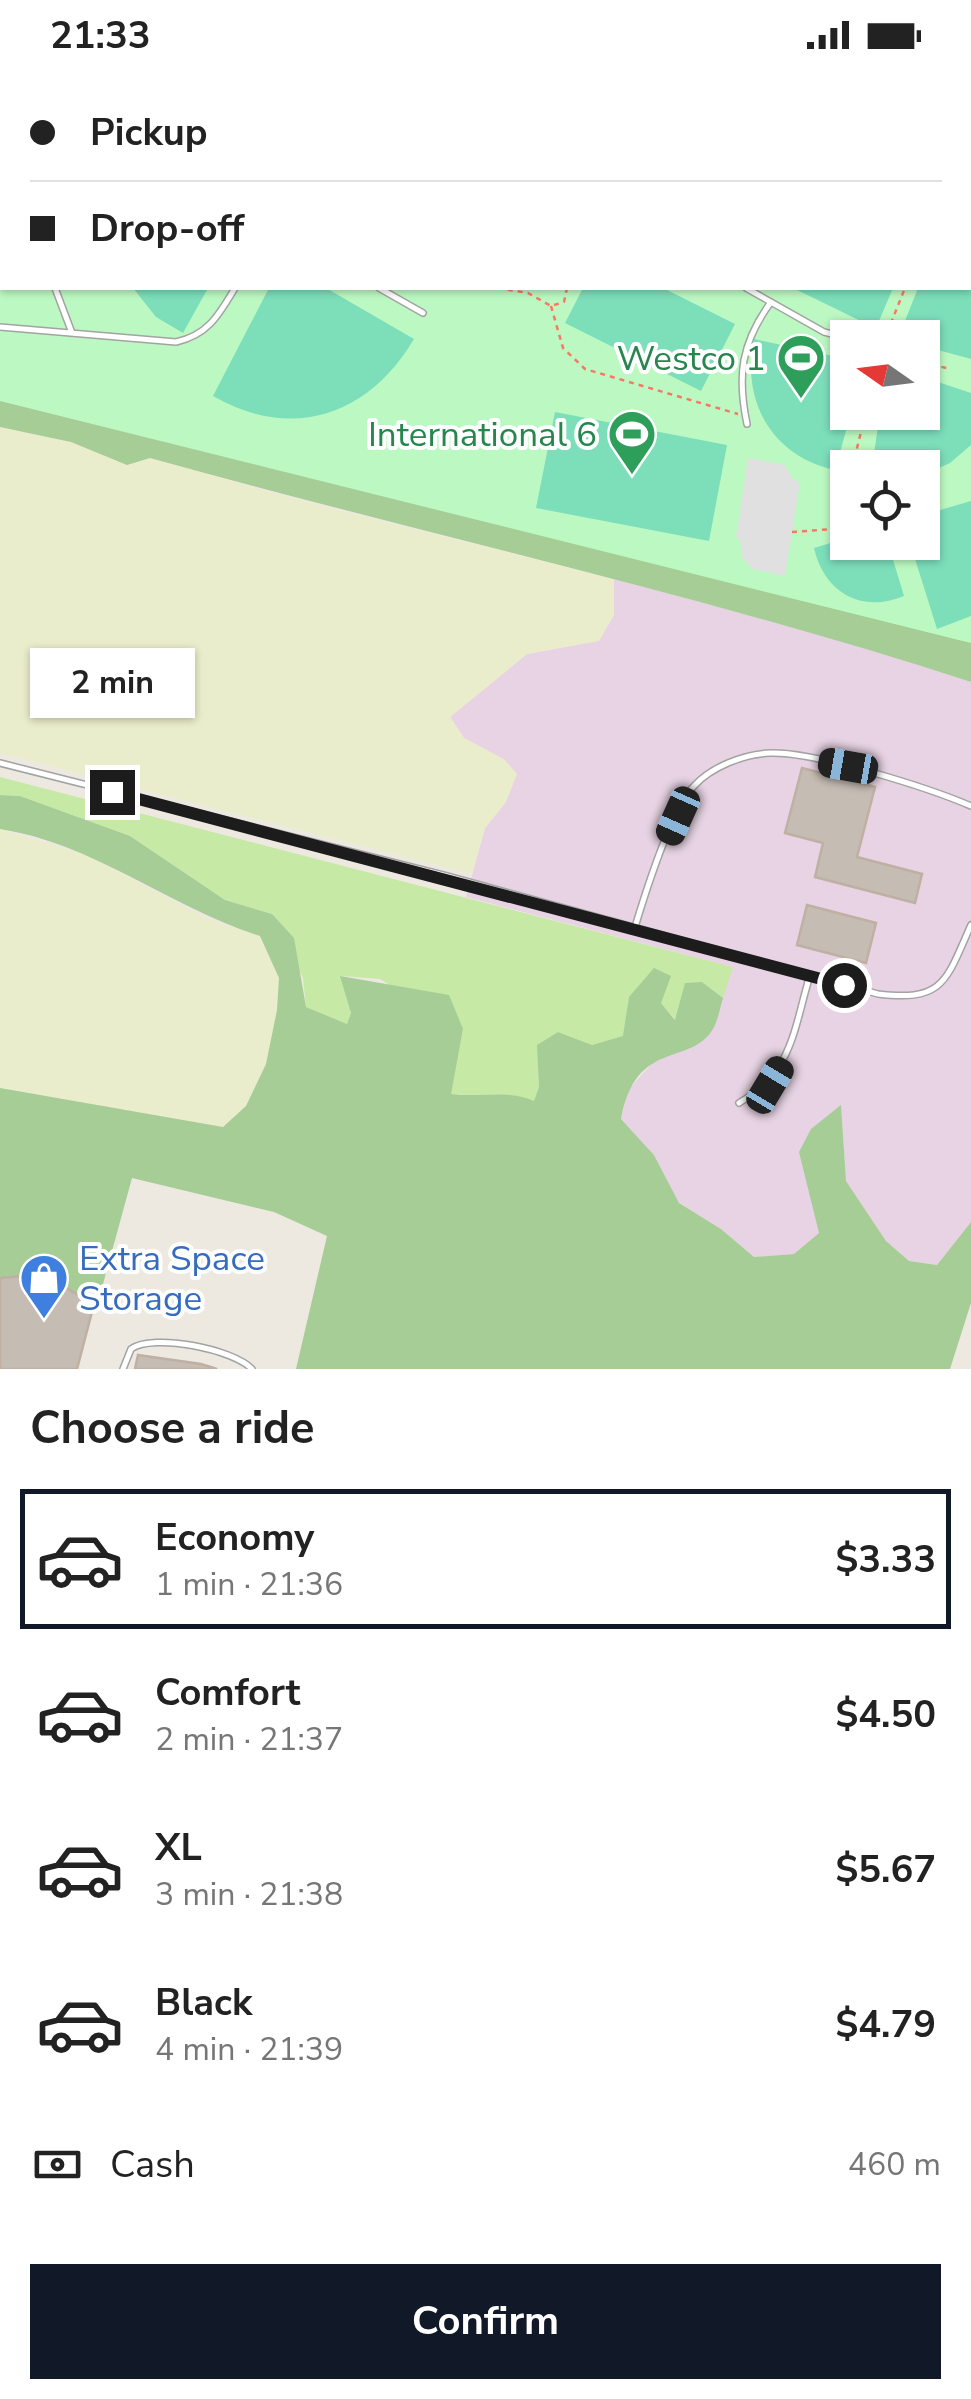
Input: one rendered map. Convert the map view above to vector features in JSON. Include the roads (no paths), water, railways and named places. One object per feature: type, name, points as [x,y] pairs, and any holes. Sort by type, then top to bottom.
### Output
[{"type":"lane","points":[[56,290],[72,333]]},
{"type":"lane","points":[[0,327],[176,342],[196,337],[216,320],[234,290]]},
{"type":"lane","points":[[383,290],[423,313]]},
{"type":"lane","points":[[749,290],[830,334]]},
{"type":"lane","points":[[748,424],[739,378],[744,348],[770,302]]},
{"type":"lane","points":[[635,928],[647,884],[690,789],[712,769],[770,753],[848,766],[971,806]]},
{"type":"lane","points":[[0,764],[878,994],[916,999],[938,988],[971,925]]},
{"type":"lane","points":[[739,1103],[770,1085],[784,1062],[810,975]]},
{"type":"lane","points":[[123,1369],[131,1349],[150,1340],[227,1354],[252,1369]]},
{"type":"place","name":"Westco 1","points":[[801,400]]},
{"type":"place","name":"International 6","points":[[632,476]]},
{"type":"place","name":"Extra Space Storage","points":[[44,1320]]}]
